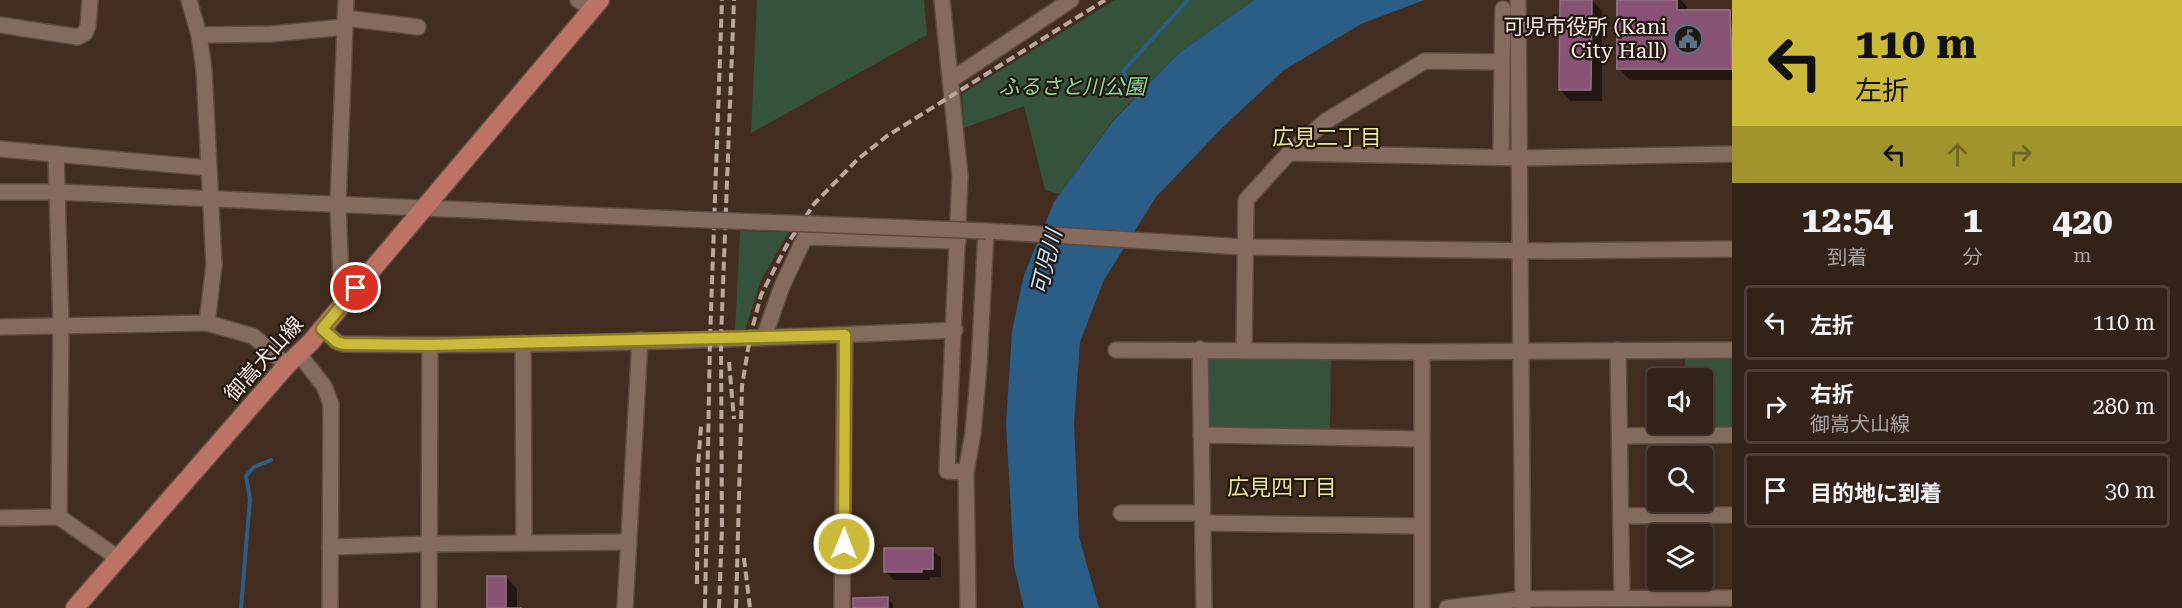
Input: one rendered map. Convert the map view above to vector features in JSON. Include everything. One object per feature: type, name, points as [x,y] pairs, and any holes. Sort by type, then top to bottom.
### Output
[{"type":"main road","name":"御嵩犬山線","points":[[75,608],[293,359],[322,329],[590,3]]},
{"type":"street","points":[[0,25],[78,37],[85,33],[88,26],[90,0]]},
{"type":"street","points":[[189,0],[199,35],[204,70],[214,265],[207,323]]},
{"type":"street","points":[[342,305],[338,204],[346,0]]},
{"type":"street","points":[[942,0],[960,176],[947,471],[966,472]]},
{"type":"street","points":[[951,80],[1071,0]]},
{"type":"street","points":[[1518,8],[1523,604]]},
{"type":"street","points":[[1501,156],[1503,9]]},
{"type":"street","points":[[199,35],[271,34],[345,22],[418,27]]},
{"type":"street","points":[[1244,350],[1245,200],[1290,153],[1326,121],[1425,61],[1502,62]]},
{"type":"street","points":[[0,148],[209,168]]},
{"type":"street","points":[[1290,153],[1520,158],[1732,154]]},
{"type":"street","points":[[56,154],[61,327],[59,517]]},
{"type":"street","points":[[0,192],[56,192],[583,216],[986,231],[1244,247],[1520,250],[1732,249]]},
{"type":"street","points":[[968,608],[966,472],[973,433],[986,231]]},
{"type":"street","points":[[764,337],[782,286],[805,237],[958,241]]},
{"type":"street","points":[[0,327],[207,323],[253,336],[293,359],[324,386],[331,404],[330,608]]},
{"type":"street","points":[[322,329],[337,342],[343,344],[430,345],[845,335],[955,330]]},
{"type":"street","points":[[842,608],[845,335]]},
{"type":"street","points":[[625,608],[640,340]]},
{"type":"street","points":[[523,343],[524,543]]},
{"type":"street","points":[[429,608],[430,345]]},
{"type":"street","points":[[1200,349],[1204,608]]},
{"type":"street","points":[[1116,350],[1422,352],[1732,350]]},
{"type":"street","points":[[1618,350],[1622,598]]},
{"type":"street","points":[[1422,352],[1422,608]]},
{"type":"street","points":[[1201,435],[1422,439]]},
{"type":"street","points":[[1620,436],[1732,435]]},
{"type":"street","points":[[1121,513],[1421,526]]},
{"type":"street","points":[[1622,516],[1732,516]]},
{"type":"street","points":[[0,518],[59,517],[118,558]]},
{"type":"street","points":[[330,547],[629,542]]},
{"type":"street","points":[[1447,608],[1622,598],[1732,598]]},
{"type":"green space","points":[[757,0],[924,0],[927,35],[751,133]]},
{"type":"green space","name":"ふるさと川公園","points":[[1115,0],[1254,0],[1179,53],[1113,120],[1060,194],[1045,190],[1024,106],[964,128],[962,94]]},
{"type":"green space","points":[[740,231],[789,232],[761,280],[745,330],[735,331]]},
{"type":"green space","points":[[1685,349],[1732,349],[1732,435],[1686,435],[1713,434],[1713,368],[1685,368]]},
{"type":"green space","points":[[1205,356],[1331,356],[1330,433],[1206,430]]},
{"type":"water","name":"可児川","points":[[1254,0],[1424,0],[1361,24],[1284,70],[1222,128],[1156,197],[1104,280],[1080,342],[1074,423],[1079,537],[1099,608],[1024,608],[1014,566],[1006,424],[1012,331],[1024,275],[1054,202],[1113,121],[1179,53]]},
{"type":"building","points":[[1560,0],[1592,0],[1591,90],[1559,90]]},
{"type":"building","points":[[1617,0],[1677,0],[1677,10],[1730,10],[1732,69],[1617,69]]},
{"type":"building","points":[[1617,0],[1677,0],[1677,10],[1730,10],[1732,69],[1617,69]]},
{"type":"building","points":[[884,548],[933,548],[933,569],[922,569],[922,572],[884,572]]},
{"type":"building","points":[[487,576],[506,576],[506,608],[487,608]]},
{"type":"building","points":[[888,597],[888,608],[853,608],[853,598]]},
{"type":"waterway","points":[[1139,101],[1124,78],[1124,70],[1188,0]]},
{"type":"waterway","points":[[241,608],[250,499],[246,476],[254,467],[271,460]]},
{"type":"railway","points":[[705,608],[710,339],[722,0]]},
{"type":"railway","points":[[719,608],[722,528],[721,338],[734,0]]},
{"type":"railway","points":[[736,608],[742,386],[750,337],[761,295],[788,243],[814,204],[858,159],[887,136],[1105,0]]},
{"type":"railway","points":[[729,362],[734,419]]},
{"type":"railway","points":[[697,584],[698,466],[701,426]]},
{"type":"railway","points":[[744,558],[750,608]]},
{"type":"place","name":"可児市役所 (Kani City Hall)","points":[[1688,39]]},
{"type":"district","name":"広見二丁目","points":[[1327,137]]},
{"type":"district","name":"広見四丁目","points":[[1282,487]]},
{"type":"route","points":[[356,288],[322,329],[337,342],[343,344],[430,345],[845,335],[844,544]]}]
